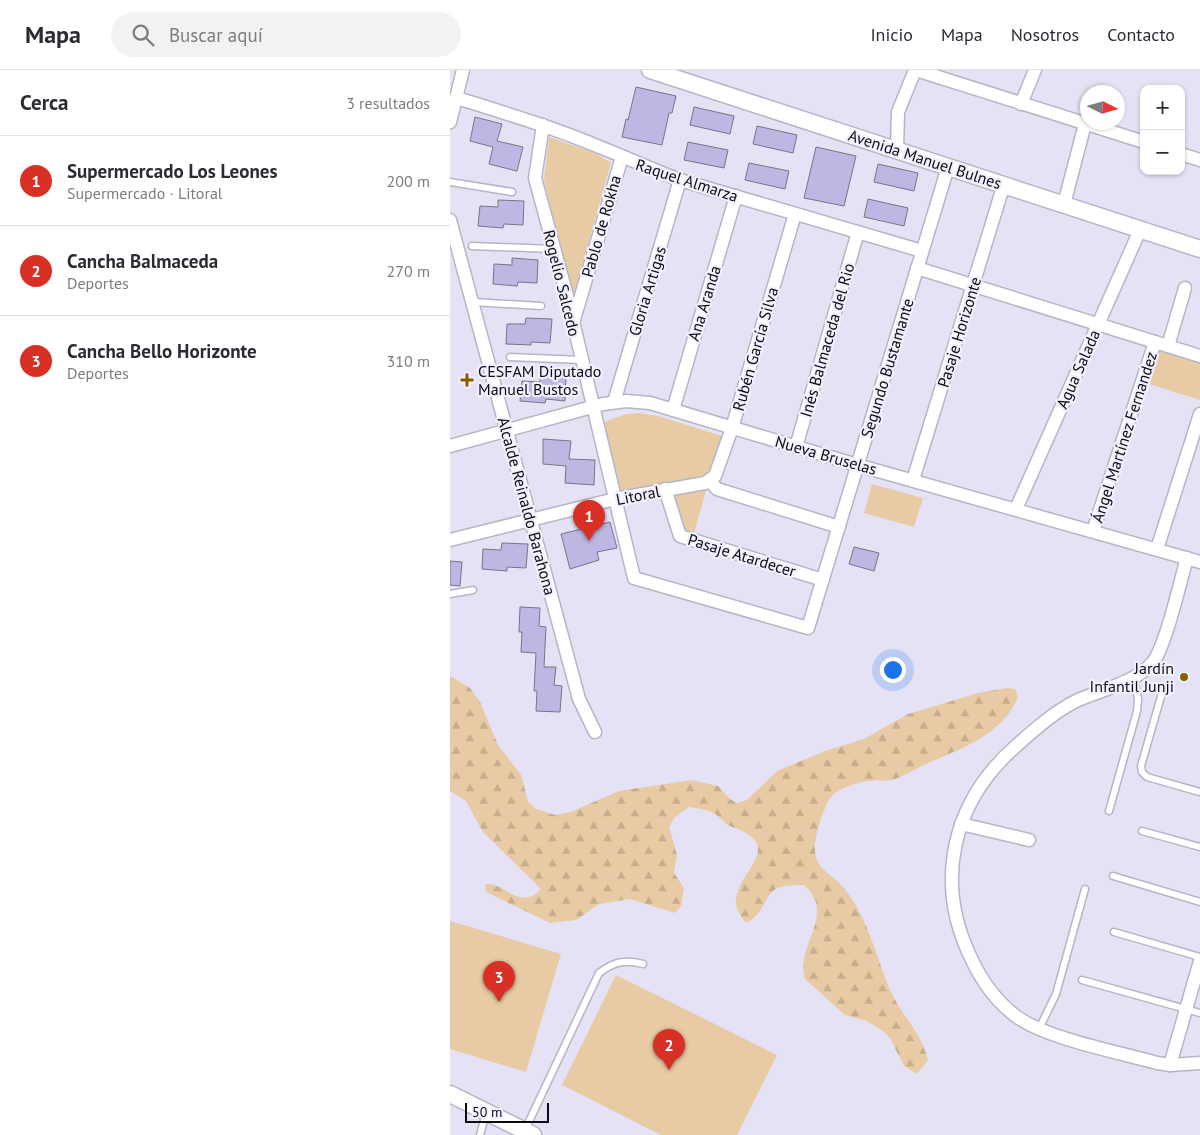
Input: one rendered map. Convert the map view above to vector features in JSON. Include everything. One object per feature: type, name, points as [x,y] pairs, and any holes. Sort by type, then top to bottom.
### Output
[{"type":"street","points":[[450,122],[463,70]]},
{"type":"street","name":"Avenida Manuel Bulnes","points":[[650,70],[1200,249]]},
{"type":"street","points":[[897,150],[898,112],[915,70],[1080,122]]},
{"type":"street","points":[[1020,104],[1035,70]]},
{"type":"street","name":"Raquel Almarza","points":[[457,98],[543,126],[680,180],[922,251]]},
{"type":"street","name":"Rogelio Salcedo","points":[[543,126],[535,178],[573,324],[634,578],[808,628]]},
{"type":"street","points":[[1064,204],[1083,130]]},
{"type":"street","points":[[1105,130],[1140,141]]},
{"type":"street","points":[[1185,155],[1200,160]]},
{"type":"street","name":"Pablo de Rokha","points":[[573,324],[622,157]]},
{"type":"street","name":"Segundo Bustamante","points":[[808,628],[948,167]]},
{"type":"street","name":"Gloria Artigas","points":[[614,402],[680,180]]},
{"type":"street","name":"Pasaje Horizonte","points":[[913,480],[1004,184]]},
{"type":"street","name":"Ana Aranda","points":[[672,410],[736,196]]},
{"type":"street","name":"Rubén García Silva","points":[[710,481],[715,476],[732,428],[795,214]]},
{"type":"street","name":"Alcalde Reinaldo Barahona","points":[[450,220],[579,699],[585,714],[596,732]]},
{"type":"street","name":"Agua Salada","points":[[1016,509],[1140,230]]},
{"type":"street","name":"Inés Balmaceda del Rio","points":[[796,447],[858,232]]},
{"type":"street","points":[[917,268],[1200,356]]},
{"type":"street","name":"Ángel Martínez Fernandez","points":[[1092,531],[1185,288]]},
{"type":"street","name":"Nueva Bruselas","points":[[450,446],[614,402],[644,402],[857,465],[1200,562]]},
{"type":"street","points":[[1157,549],[1200,414]]},
{"type":"street","points":[[710,481],[716,489],[839,527]]},
{"type":"street","name":"Litoral","points":[[450,540],[530,522],[615,499],[710,481]]},
{"type":"street","name":"Pasaje Atardecer","points":[[666,489],[680,536],[823,580]]},
{"type":"street","points":[[1187,558],[1159,652],[1147,668],[1134,676],[1066,707],[1015,746],[980,786],[961,824],[952,859],[951,882],[955,915],[966,949],[984,980],[1001,1003],[1018,1017],[1039,1029],[1170,1065],[1200,1064]]},
{"type":"street","points":[[961,824],[1029,840]]},
{"type":"street","points":[[1170,1065],[1199,966]]},
{"type":"street","points":[[450,1094],[529,1133]]},
{"type":"lane","points":[[450,182],[512,192]]},
{"type":"lane","points":[[472,246],[554,249]]},
{"type":"lane","points":[[472,302],[542,306]]},
{"type":"lane","points":[[510,357],[581,360]]},
{"type":"lane","points":[[450,594],[473,590]]},
{"type":"lane","points":[[1109,811],[1137,711],[1138,699],[1134,676]]},
{"type":"lane","points":[[1162,693],[1141,766],[1142,772],[1147,777],[1200,792]]},
{"type":"lane","points":[[1142,831],[1200,847]]},
{"type":"lane","points":[[1113,876],[1200,902]]},
{"type":"lane","points":[[1039,1029],[1056,994],[1086,889]]},
{"type":"lane","points":[[1114,932],[1199,966]]},
{"type":"lane","points":[[529,1133],[599,973],[614,962],[629,961],[643,964]]},
{"type":"lane","points":[[1082,980],[1200,1013]]},
{"type":"lane","points":[[480,1135],[486,1112]]},
{"type":"green space","points":[[549,137],[595,153],[611,163],[573,298],[544,180]]},
{"type":"green space","points":[[1158,347],[1200,359],[1200,400],[1146,383]]},
{"type":"green space","points":[[639,413],[658,416],[722,436],[694,533],[683,530],[670,483],[619,493],[604,422],[626,414]]},
{"type":"green space","points":[[872,484],[923,498],[914,527],[864,513]]},
{"type":"green space","points":[[450,676],[470,688],[480,702],[498,745],[521,775],[528,801],[536,809],[555,815],[571,812],[619,791],[692,780],[718,786],[730,799],[737,803],[747,800],[777,771],[825,751],[864,739],[908,714],[978,693],[1007,688],[1015,689],[1018,697],[1011,710],[991,731],[966,746],[896,779],[889,781],[875,780],[842,789],[830,798],[818,829],[815,850],[818,863],[840,883],[853,900],[866,926],[892,994],[925,1050],[928,1060],[917,1074],[904,1066],[890,1038],[884,1032],[867,1021],[845,1015],[805,979],[803,966],[805,954],[816,919],[817,908],[813,896],[804,885],[780,887],[775,890],[757,915],[746,923],[744,921],[737,909],[736,899],[739,888],[756,858],[758,850],[756,841],[747,834],[728,825],[717,815],[702,809],[689,807],[674,818],[669,827],[677,855],[674,873],[684,888],[681,906],[675,913],[630,899],[599,904],[576,920],[550,923],[486,892],[485,884],[500,887],[526,898],[541,889],[483,832],[466,801],[450,791]]},
{"type":"green space","points":[[450,921],[561,954],[526,1072],[450,1049]]},
{"type":"green space","points":[[616,975],[777,1055],[737,1135],[661,1135],[562,1085]]},
{"type":"building","points":[[636,87],[676,96],[672,113],[669,113],[662,145],[622,137]]},
{"type":"building","points":[[694,107],[734,116],[730,134],[690,125]]},
{"type":"building","points":[[475,117],[502,124],[497,141],[523,147],[517,171],[489,164],[493,147],[470,141]]},
{"type":"building","points":[[757,126],[797,135],[793,153],[753,144]]},
{"type":"building","points":[[688,142],[728,150],[724,168],[684,160]]},
{"type":"building","points":[[816,147],[856,156],[844,206],[804,198]]},
{"type":"building","points":[[749,163],[789,171],[785,189],[745,180]]},
{"type":"building","points":[[878,164],[918,173],[914,191],[874,182]]},
{"type":"building","points":[[868,199],[908,208],[904,226],[864,217]]},
{"type":"building","points":[[498,200],[524,201],[523,225],[504,224],[503,228],[478,226],[480,206],[498,207]]},
{"type":"building","points":[[512,258],[538,260],[537,283],[518,282],[517,286],[493,284],[494,264],[512,265]]},
{"type":"building","points":[[526,318],[552,319],[550,343],[531,342],[531,345],[506,344],[507,324],[525,324]]},
{"type":"building","points":[[540,375],[566,377],[565,401],[546,399],[545,403],[520,401],[522,381],[540,382]]},
{"type":"building","points":[[543,439],[571,441],[569,459],[595,460],[594,485],[565,483],[566,466],[543,464]]},
{"type":"building","points":[[610,522],[617,548],[597,552],[599,560],[570,569],[561,534]]},
{"type":"building","points":[[502,543],[528,544],[526,568],[507,567],[507,571],[482,569],[483,549],[501,550]]},
{"type":"building","points":[[854,547],[879,553],[874,571],[849,564]]},
{"type":"building","points":[[450,561],[462,562],[460,586],[450,585]]},
{"type":"building","points":[[520,607],[540,608],[539,626],[546,627],[544,667],[556,667],[554,685],[562,686],[560,712],[536,711],[537,691],[534,691],[536,653],[521,652],[522,632],[519,632]]},
{"type":"place","name":"CESFAM Diputado Manuel Bustos","points":[[467,380]]},
{"type":"place","name":"Supermercado Los Leones","points":[[589,541]]},
{"type":"place","name":"Jardín Infantil Junji","points":[[1184,677]]},
{"type":"place","name":"Cancha Bello Horizonte","points":[[499,1002]]},
{"type":"place","name":"Cancha Balmaceda","points":[[669,1070]]}]
